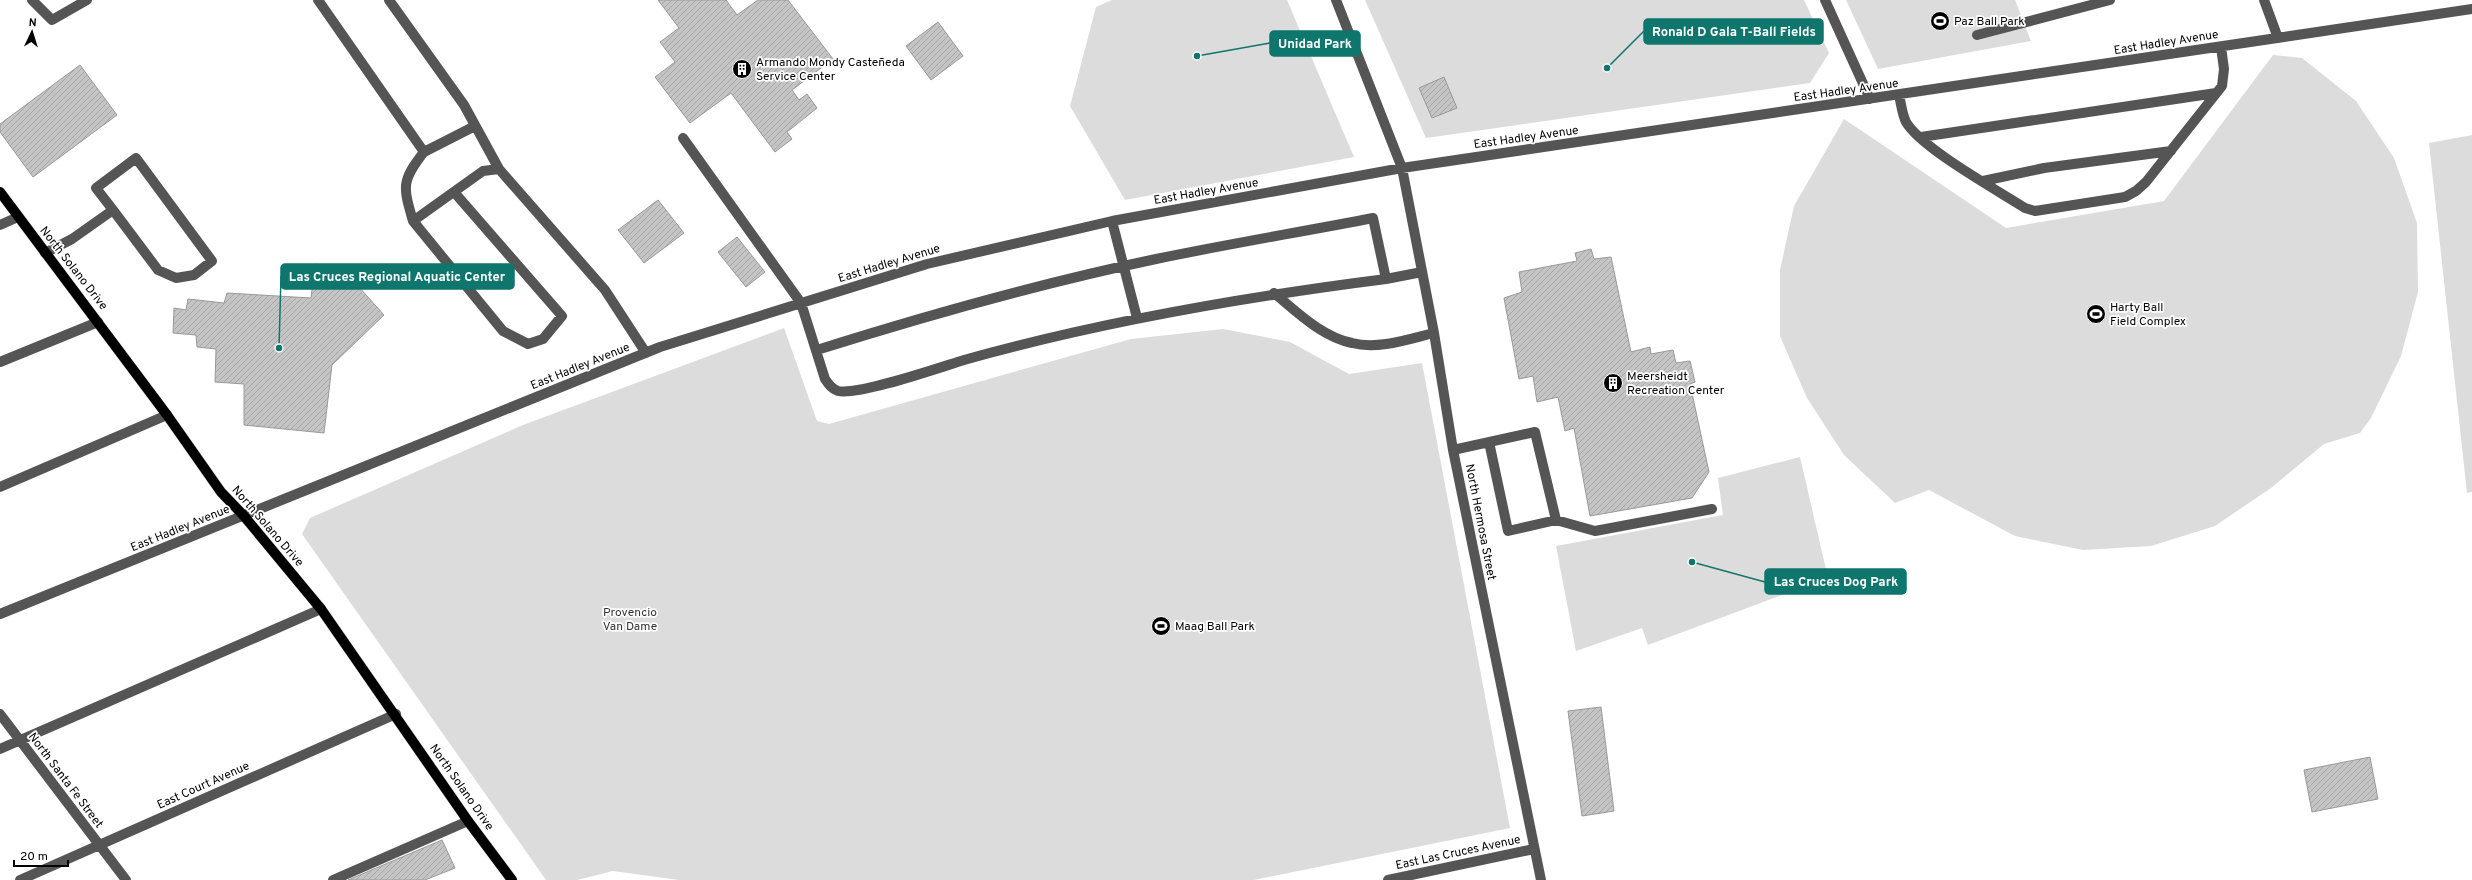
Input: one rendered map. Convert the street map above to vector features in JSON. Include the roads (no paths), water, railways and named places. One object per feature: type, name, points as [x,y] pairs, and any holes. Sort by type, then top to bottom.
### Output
[{"type":"main road","name":"North Solano Drive","points":[[0,192],[44,253],[98,322],[167,415],[221,492],[244,516],[321,609],[396,714],[468,821],[512,880]]},
{"type":"street","points":[[32,0],[52,20],[87,0]]},
{"type":"street","points":[[318,0],[424,152]]},
{"type":"street","points":[[389,0],[464,106],[499,169],[604,290],[646,353]]},
{"type":"street","name":"North Hermosa Street","points":[[1336,0],[1402,168],[1434,333],[1453,450],[1541,880]]},
{"type":"street","points":[[1825,0],[1870,99]]},
{"type":"street","points":[[1977,35],[2110,0]]},
{"type":"street","points":[[2264,0],[2278,38]]},
{"type":"street","name":"East Hadley Avenue","points":[[0,614],[646,353],[927,264],[1112,221],[1402,168],[2472,9]]},
{"type":"street","points":[[1899,95],[1906,121],[1921,137],[1941,154],[2025,208],[2034,211],[2126,197],[2136,192],[2146,182],[2222,86],[2223,76],[2221,47]]},
{"type":"street","points":[[1921,137],[2216,93]]},
{"type":"street","points":[[454,192],[562,316],[543,339],[528,344],[503,330],[413,221],[405,192],[409,170],[424,152],[475,126]]},
{"type":"street","points":[[683,138],[801,304],[817,350],[825,379],[830,387],[839,391],[853,391],[1049,338],[1137,318],[1274,293],[1386,279],[1422,272]]},
{"type":"street","points":[[1983,181],[2044,168],[2171,151]]},
{"type":"street","points":[[136,158],[212,261],[194,275],[176,278],[158,270],[113,210],[96,188],[136,158]]},
{"type":"street","points":[[413,221],[483,171],[499,169]]},
{"type":"street","points":[[44,253],[72,238],[113,210]]},
{"type":"street","points":[[0,225],[18,217]]},
{"type":"street","points":[[817,350],[886,328],[1124,267],[1373,218],[1386,279]]},
{"type":"street","points":[[1112,221],[1137,318]]},
{"type":"street","points":[[1274,293],[1311,323],[1352,344],[1372,345],[1434,333]]},
{"type":"street","points":[[0,362],[98,322]]},
{"type":"street","points":[[0,487],[167,415]]},
{"type":"street","points":[[1453,450],[1535,432],[1556,520]]},
{"type":"street","points":[[1489,442],[1508,531],[1556,520],[1595,531],[1712,509]]},
{"type":"street","points":[[0,749],[321,609]]},
{"type":"street","name":"North Santa Fe Street","points":[[0,714],[98,846],[126,880]]},
{"type":"street","name":"East Court Avenue","points":[[20,880],[396,714]]},
{"type":"street","points":[[333,880],[468,821]]},
{"type":"street","name":"East Las Cruces Avenue","points":[[1388,880],[1534,849]]},
{"type":"place","name":"Paz Ball Park","points":[[1940,21]]},
{"type":"place","name":"Unidad Park","points":[[1197,56]]},
{"type":"place","name":"Ronald D Gala T-Ball Fields","points":[[1607,68]]},
{"type":"place","name":"Armando Mondy Casteñeda Service Center","points":[[742,69]]},
{"type":"place","name":"Harty Ball Field Complex","points":[[2096,314]]},
{"type":"place","name":"Las Cruces Regional Aquatic Center","points":[[279,348]]},
{"type":"place","name":"Meersheidt Recreation Center","points":[[1613,383]]},
{"type":"place","name":"Las Cruces Dog Park","points":[[1692,562]]},
{"type":"place","name":"Maag Ball Park","points":[[1161,626]]},
{"type":"park label","name":"Provencio Van Dame","points":[[630,619]]}]
